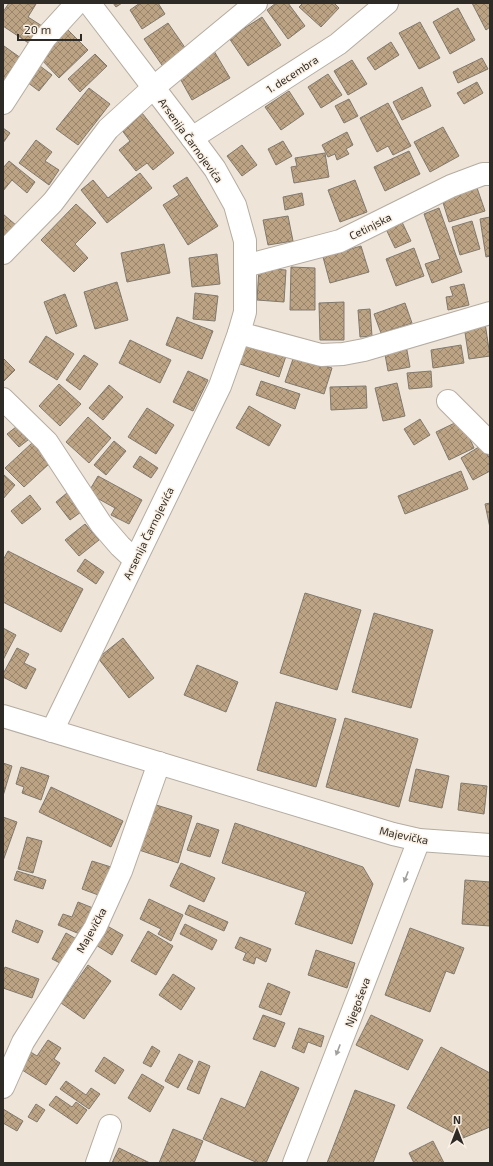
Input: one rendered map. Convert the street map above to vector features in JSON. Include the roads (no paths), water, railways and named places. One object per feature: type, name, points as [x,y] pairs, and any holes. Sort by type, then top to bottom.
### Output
[{"type":"street","points":[[3,103],[45,38],[77,3]]},
{"type":"street","name":"Arsenija Čarnojevića","points":[[52,731],[220,386],[245,312],[245,242],[235,205],[215,169],[89,3]]},
{"type":"street","name":"Arsenija Čarnojevića","points":[[3,253],[53,202],[108,129],[153,88],[256,3]]},
{"type":"street","name":"1. decembra","points":[[192,138],[338,44],[387,3]]},
{"type":"street","name":"Cetinjska","points":[[245,266],[340,242],[451,186],[483,174],[490,174]]},
{"type":"street","points":[[239,332],[321,355],[343,354],[364,350],[490,313]]},
{"type":"street","points":[[3,399],[47,442],[101,524],[120,546],[135,560]]},
{"type":"street","points":[[448,401],[490,443]]},
{"type":"street","name":"Majevička","points":[[3,716],[393,834],[419,840],[490,845]]},
{"type":"street","name":"Majevička","points":[[3,1087],[23,1042],[95,928],[121,871],[159,762]]},
{"type":"street","name":"Njegoševa","points":[[294,1163],[419,840]]},
{"type":"street","points":[[96,1163],[110,1126]]}]
